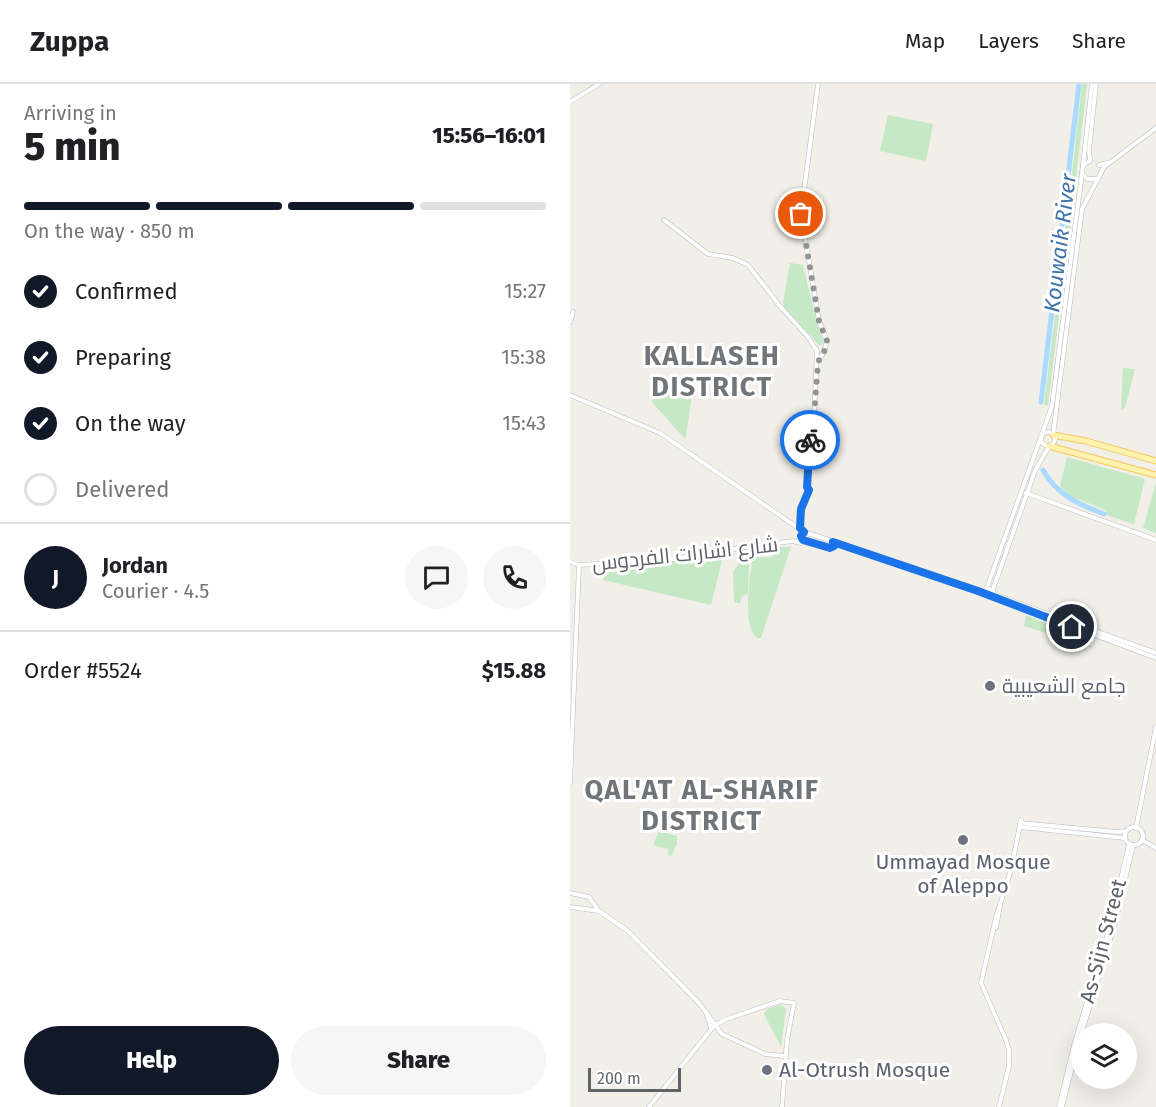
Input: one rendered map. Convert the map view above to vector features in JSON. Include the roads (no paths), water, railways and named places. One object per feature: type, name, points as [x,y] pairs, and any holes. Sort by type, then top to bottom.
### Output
[{"type":"main road","points":[[570,102],[599,84]]},
{"type":"main road","points":[[818,84],[801,214],[819,321],[827,341],[818,362]]},
{"type":"main road","points":[[991,593],[1052,406],[1067,268],[1082,173],[1092,84]]},
{"type":"main road","points":[[1090,161],[1096,84]]},
{"type":"main road","points":[[1090,161],[1099,165],[1115,158],[1156,127]]},
{"type":"main road","points":[[991,593],[1025,492],[1038,464],[1054,442],[1053,435],[1082,209],[1104,167],[1156,127]]},
{"type":"main road","points":[[1083,165],[1090,161]]},
{"type":"main road","points":[[1099,165],[1101,173]]},
{"type":"main road","points":[[1082,173],[1087,180],[1098,178]]},
{"type":"main road","points":[[664,220],[708,254],[733,258],[748,265],[818,351],[814,417],[809,449],[807,487],[809,490],[801,509],[800,528]]},
{"type":"main road","points":[[1052,268],[1067,268]]},
{"type":"main road","points":[[570,322],[573,312]]},
{"type":"main road","points":[[570,395],[660,433],[804,532],[978,591],[991,593],[1156,653]]},
{"type":"main road","points":[[1155,475],[1049,446],[1042,443],[1042,438],[1046,433],[1059,435],[1156,461]]},
{"type":"main road","points":[[1118,465],[1121,452]]},
{"type":"main road","points":[[1025,492],[1156,540]]},
{"type":"main road","points":[[804,532],[801,536],[803,540],[830,548],[834,546],[833,542]]},
{"type":"main road","name":"شارع اشارات الفردوس","points":[[570,562],[579,565],[673,559],[746,547],[795,541],[801,543]]},
{"type":"main road","points":[[570,784],[579,565]]},
{"type":"main road","points":[[991,593],[1156,658]]},
{"type":"main road","points":[[1136,828],[1156,727]]},
{"type":"main road","points":[[1020,823],[1117,832],[1136,828]]},
{"type":"main road","points":[[1020,823],[1125,838],[1131,844],[1142,840]]},
{"type":"main road","points":[[1002,1106],[1009,1066],[1009,1050],[982,983],[996,917],[1011,870],[1020,823]]},
{"type":"main road","points":[[1136,828],[1142,832],[1142,840]]},
{"type":"main road","points":[[1125,838],[1127,831]]},
{"type":"main road","points":[[1142,840],[1156,848]]},
{"type":"main road","name":"As-Sijn Street","points":[[1060,1107],[1074,1045],[1111,922],[1131,844]]},
{"type":"main road","points":[[570,893],[589,897],[599,911],[635,936],[706,1011],[713,1027],[765,1054],[785,1056]]},
{"type":"main road","points":[[570,907],[599,911]]},
{"type":"main road","points":[[649,1107],[713,1027],[724,1020],[780,1001],[794,1003],[785,1056],[782,1107]]},
{"type":"waterway","name":"Kouwaik River","points":[[1041,402],[1079,84]]},
{"type":"waterway","name":"Kouwaik River","points":[[1043,470],[1055,486],[1069,498],[1104,514]]},
{"type":"place","name":"جامع الشعيبية","points":[[990,686]]},
{"type":"place","name":"Ummayad Mosque of Aleppo","points":[[963,840]]},
{"type":"place","name":"Al-Otrush Mosque","points":[[767,1070]]},
{"type":"district","name":"KALLASEH DISTRICT","points":[[712,372]]},
{"type":"district","name":"QAL'AT AL-SHARIF DISTRICT","points":[[702,806]]}]
